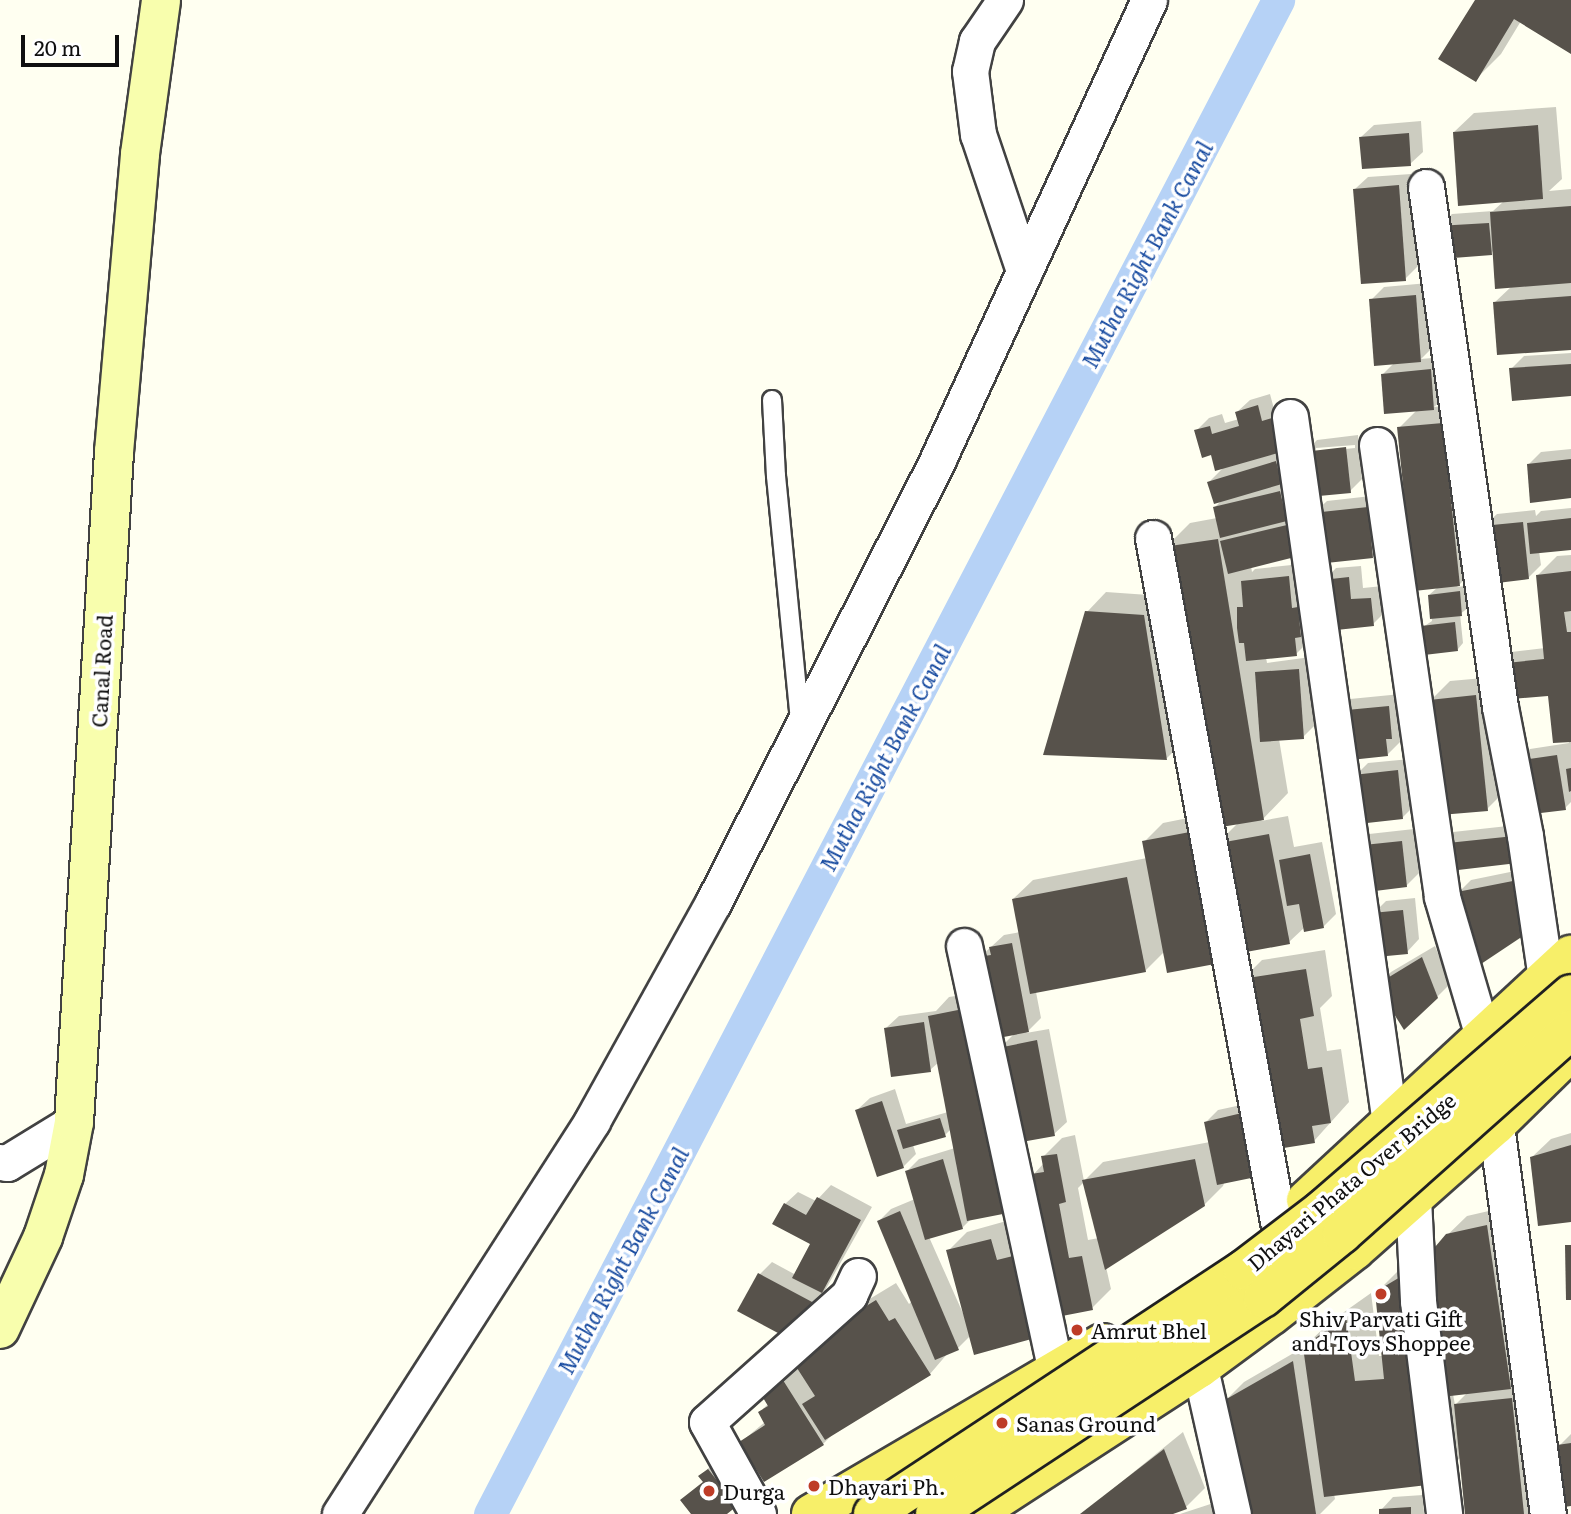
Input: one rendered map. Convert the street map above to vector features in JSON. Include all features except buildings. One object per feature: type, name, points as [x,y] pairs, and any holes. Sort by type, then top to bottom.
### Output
[{"type":"main road","points":[[811,1514],[1162,1306],[1312,1195],[1483,1036],[1563,975]]},
{"type":"main road","name":"Dhayari Phata Over Bridge","points":[[873,1514],[1243,1270],[1323,1209],[1563,975]]},
{"type":"main road","name":"Dhayari Phata Over Bridge","points":[[935,1514],[1263,1298],[1342,1234],[1571,1030]]},
{"type":"main road","points":[[975,1514],[1200,1367],[1344,1258],[1496,1125],[1571,1051]]},
{"type":"street","name":"Canal Road","points":[[0,1329],[43,1237],[64,1175],[74,1122],[114,452],[141,154],[161,0]]},
{"type":"street","points":[[1004,0],[977,41],[971,71],[978,134],[1024,271]]},
{"type":"street","points":[[340,1514],[592,1121],[713,903],[938,459],[1149,0]]},
{"type":"street","points":[[1426,187],[1500,707],[1525,836],[1563,975]]},
{"type":"street","points":[[1290,417],[1390,1123]]},
{"type":"street","points":[[1377,444],[1442,897],[1483,1036]]},
{"type":"street","points":[[1153,538],[1278,1221]]},
{"type":"street","points":[[964,946],[1056,1370]]},
{"type":"street","points":[[0,1162],[7,1163],[74,1122]]},
{"type":"street","points":[[1496,1125],[1548,1514]]},
{"type":"street","points":[[1413,1198],[1418,1301],[1444,1514]]},
{"type":"street","points":[[758,1514],[707,1422],[849,1295],[858,1276]]},
{"type":"street","points":[[1162,1306],[1200,1367],[1233,1514]]},
{"type":"lane","points":[[772,400],[776,476],[801,729]]},
{"type":"waterway","name":"Mutha Right Bank Canal","points":[[490,1514],[1278,0]]},
{"type":"place","name":"Shiv Parvati Gift and Toys Shoppee","points":[[1381,1294]]},
{"type":"place","name":"Amrut Bhel","points":[[1077,1330]]},
{"type":"place","name":"Sanas Ground","points":[[1002,1423]]},
{"type":"place","name":"Dhayari Ph.","points":[[814,1486]]},
{"type":"place","name":"Durga","points":[[709,1491]]}]
